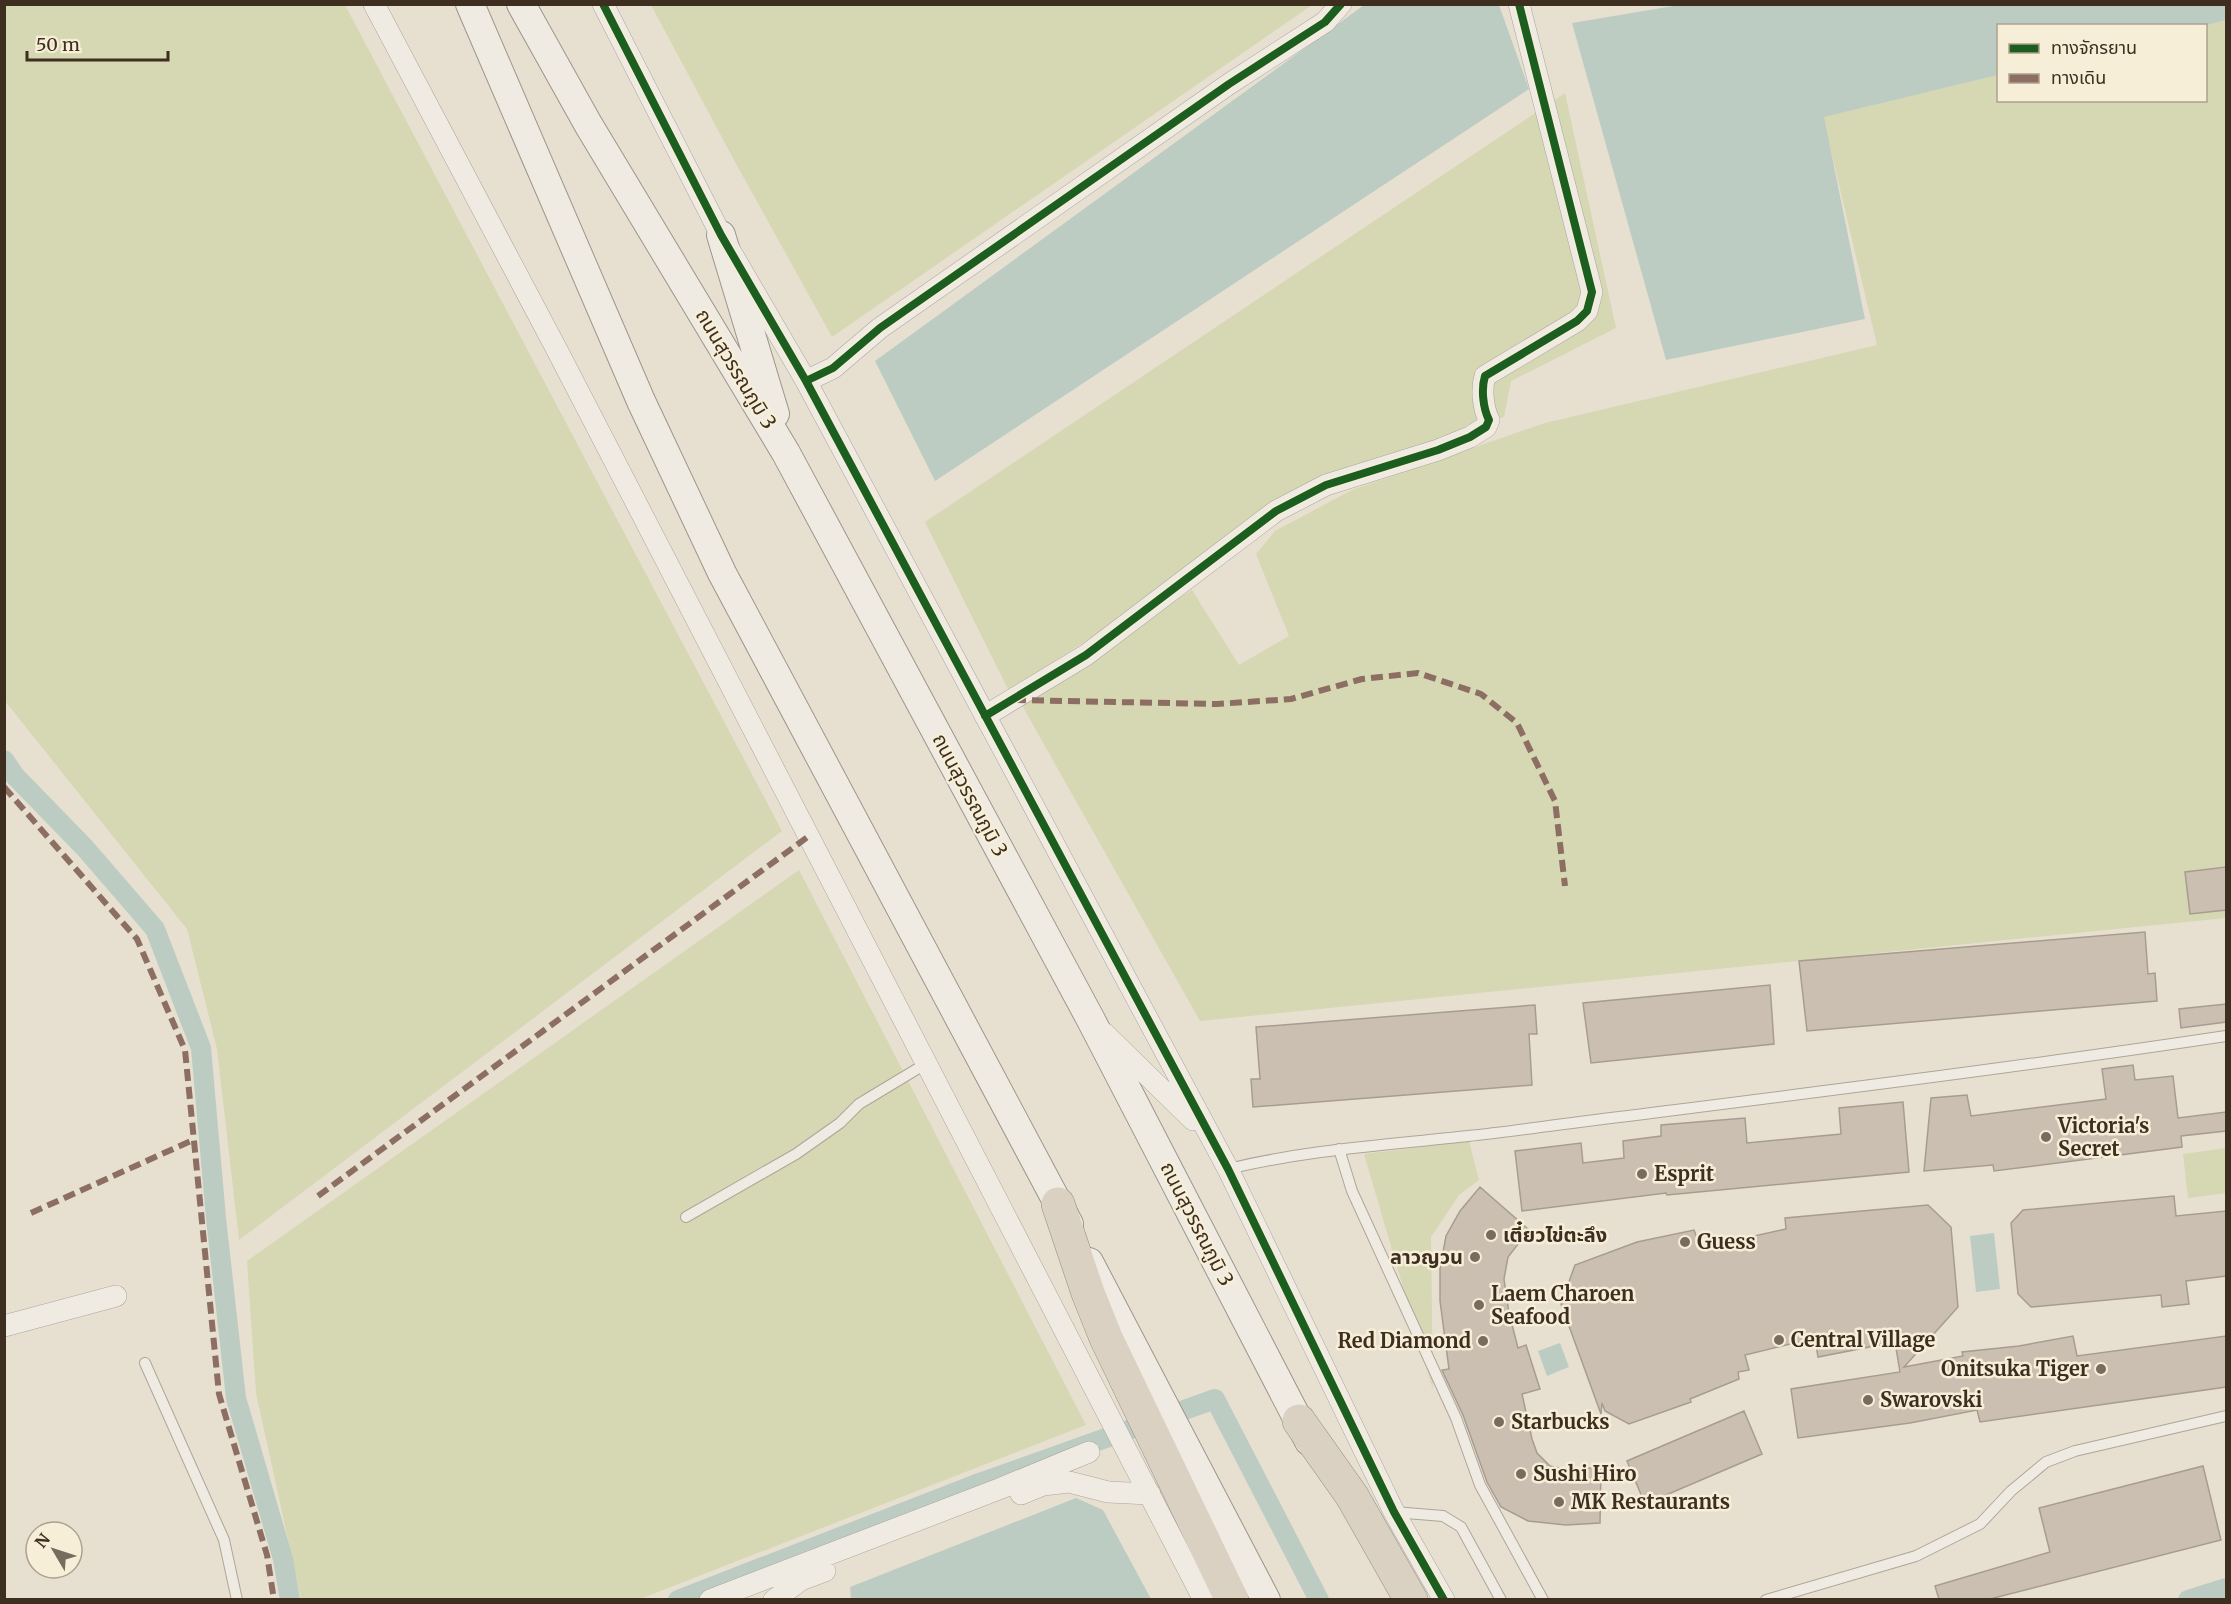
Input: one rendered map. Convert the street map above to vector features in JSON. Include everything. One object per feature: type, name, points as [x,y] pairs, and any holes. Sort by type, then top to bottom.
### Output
[{"type":"highway","points":[[1058,1203],[1088,1293],[1106,1338],[1134,1401],[1232,1599]]},
{"type":"highway","points":[[1299,1421],[1352,1496],[1411,1599]]},
{"type":"main road","points":[[470,4],[641,401],[722,573],[1058,1203]]},
{"type":"main road","name":"ถนนสุวรรณภูมิ 3","points":[[520,4],[588,124],[786,453],[1091,1020],[1392,1599]]},
{"type":"main road","points":[[721,235],[786,453]]},
{"type":"main road","points":[[1161,1456],[1266,1599]]},
{"type":"street","points":[[374,4],[557,350],[927,1063],[1134,1401]]},
{"type":"street","points":[[603,4],[721,235],[806,381],[1207,1134],[1228,1169],[1394,1512],[1444,1599]]},
{"type":"street","points":[[806,381],[834,368],[880,328],[1229,84],[1325,22],[1341,4]]},
{"type":"street","points":[[985,716],[1086,655],[1276,511],[1326,485],[1438,450],[1486,428],[1489,420],[1486,414],[1483,387],[1485,376],[1576,321],[1587,311],[1592,292],[1519,4]]},
{"type":"street","points":[[1091,1020],[1207,1134]]},
{"type":"street","points":[[7,1320],[116,1296]]},
{"type":"street","points":[[710,1599],[999,1489],[1089,1452]]},
{"type":"street","points":[[1161,1456],[1150,1494],[1204,1599]]},
{"type":"street","points":[[774,1599],[801,1580],[1043,1485],[1069,1482],[1108,1492],[1150,1494]]},
{"type":"lane","points":[[1228,1169],[1265,1160],[1339,1149],[1578,1122],[2123,1052],[2226,1036]]},
{"type":"lane","points":[[686,1216],[796,1154],[840,1123],[859,1104],[927,1063]]},
{"type":"lane","points":[[1339,1149],[1352,1191],[1456,1418],[1480,1485],[1543,1599]]},
{"type":"lane","points":[[145,1363],[224,1540],[237,1599]]},
{"type":"lane","points":[[1766,1599],[1916,1556],[1937,1547],[1980,1524],[2011,1491],[2046,1462],[2075,1450],[2226,1416]]},
{"type":"lane","points":[[1394,1512],[1443,1516],[1461,1527],[1501,1599]]},
{"type":"green space","points":[[5,4],[345,5],[782,831],[239,1240],[217,1049],[187,929],[5,701]]},
{"type":"green space","points":[[651,5],[1312,5],[832,337]]},
{"type":"green space","points":[[2226,20],[2226,918],[1200,1021],[1019,700],[1192,590],[1239,665],[1289,636],[1256,554],[1275,531],[1352,490],[1545,423],[1877,345],[1823,117],[1997,75],[1997,102],[2207,102],[2207,24]]},
{"type":"green space","points":[[1565,93],[1616,328],[1511,381],[1504,417],[1343,472],[1009,691],[925,522]]},
{"type":"green space","points":[[799,870],[1086,1425],[640,1599],[301,1599],[256,1393],[247,1261]]},
{"type":"green space","points":[[1469,1141],[1479,1180],[1459,1195],[1431,1237],[1433,1390],[1364,1154]]},
{"type":"green space","points":[[2226,1148],[2226,1193],[2188,1198],[2183,1154]]},
{"type":"shaded area","points":[[1685,4],[2226,4],[2226,20],[2207,25],[1997,24],[1997,75],[1824,117],[1865,319],[1666,360],[1572,23]]},
{"type":"shaded area","points":[[1364,5],[1499,5],[1529,89],[935,481],[875,361]]},
{"type":"shaded area","points":[[1994,1233],[2000,1289],[1976,1292],[1970,1236]]},
{"type":"shaded area","points":[[1560,1343],[1569,1367],[1547,1376],[1538,1351]]},
{"type":"shaded area","points":[[1076,1498],[1103,1510],[1151,1599],[851,1599],[850,1587]]},
{"type":"building","points":[[2226,867],[2226,910],[2190,914],[2185,872]]},
{"type":"building","points":[[2145,932],[2148,974],[2155,973],[2157,1001],[1807,1031],[1799,961]]},
{"type":"building","points":[[1770,985],[1774,1044],[1591,1063],[1583,1003]]},
{"type":"building","points":[[2226,1004],[2226,1022],[2181,1028],[2179,1009]]},
{"type":"building","points":[[1535,1005],[1537,1034],[1529,1034],[1532,1085],[1253,1107],[1251,1079],[1260,1079],[1256,1027]]},
{"type":"building","points":[[2133,1065],[2135,1080],[2173,1076],[2178,1118],[2226,1112],[2226,1131],[2181,1136],[2182,1147],[1994,1171],[1993,1165],[1924,1171],[1931,1098],[1967,1095],[1971,1116],[2106,1099],[2102,1069]]},
{"type":"building","points":[[1903,1102],[1909,1172],[1667,1195],[1666,1193],[1522,1211],[1515,1151],[1581,1143],[1583,1163],[1624,1158],[1623,1141],[1661,1136],[1661,1125],[1745,1118],[1747,1143],[1841,1134],[1839,1108]]},
{"type":"building","points":[[1480,1187],[1529,1230],[1508,1257],[1504,1279],[1509,1313],[1518,1348],[1526,1345],[1540,1389],[1522,1394],[1537,1453],[1550,1466],[1569,1470],[1601,1467],[1600,1523],[1566,1525],[1528,1521],[1501,1507],[1487,1482],[1463,1415],[1442,1370],[1449,1369],[1440,1301],[1440,1268],[1446,1236],[1460,1211]]},
{"type":"building","points":[[2174,1196],[2176,1216],[2226,1211],[2226,1276],[2186,1281],[2189,1304],[2162,1307],[2161,1295],[2031,1307],[2018,1294],[2011,1223],[2023,1210]]},
{"type":"building","points":[[1928,1205],[1951,1227],[1958,1307],[1904,1367],[1963,1356],[1962,1352],[2019,1346],[2073,1336],[2077,1356],[2226,1336],[2226,1387],[1980,1422],[1977,1410],[1910,1423],[1798,1438],[1791,1389],[1900,1372],[1895,1342],[1818,1357],[1815,1338],[1745,1355],[1749,1370],[1738,1372],[1739,1379],[1690,1399],[1691,1402],[1629,1424],[1605,1411],[1602,1403],[1601,1414],[1561,1304],[1575,1265],[1637,1242],[1694,1230],[1701,1248],[1786,1229],[1785,1218]]},
{"type":"building","points":[[1744,1411],[1762,1454],[1645,1504],[1627,1461]]},
{"type":"building","points":[[2203,1466],[2221,1540],[1990,1599],[1939,1599],[1935,1586],[2050,1552],[2039,1508]]},
{"type":"waterway","points":[[4,760],[15,776],[85,848],[155,929],[201,1048],[216,1218],[236,1398],[283,1559],[290,1600]]},
{"type":"waterway","points":[[678,1600],[974,1485],[1215,1399],[1319,1600]]},
{"type":"waterway","points":[[2188,1600],[2226,1588]]},
{"type":"marked path","points":[[1014,700],[1217,704],[1291,699],[1362,679],[1418,673],[1481,694],[1517,723],[1555,801],[1565,886]]},
{"type":"marked path","points":[[4,787],[137,939],[185,1050],[219,1394],[267,1555],[274,1600]]},
{"type":"marked path","points":[[318,1196],[809,836]]},
{"type":"marked path","points":[[31,1213],[193,1140]]},
{"type":"cycle path","points":[[603,4],[721,235],[806,381],[1228,1169],[1394,1512],[1444,1600]]},
{"type":"cycle path","points":[[806,381],[833,368],[880,328],[1229,84],[1325,22],[1341,4]]},
{"type":"cycle path","points":[[985,716],[1086,655],[1276,511],[1326,485],[1438,450],[1470,437],[1486,427],[1489,420],[1483,398],[1485,376],[1577,321],[1587,311],[1592,292],[1519,4]]},
{"type":"place","name":"Victoria's Secret","points":[[2046,1137]]},
{"type":"place","name":"Esprit","points":[[1642,1174]]},
{"type":"place","name":"เตี๋ยวไข่ตะลึง","points":[[1491,1235]]},
{"type":"place","name":"Guess","points":[[1685,1242]]},
{"type":"place","name":"ลาวญวน","points":[[1475,1257]]},
{"type":"place","name":"Laem Charoen Seafood","points":[[1479,1305]]},
{"type":"place","name":"Central Village","points":[[1779,1340]]},
{"type":"place","name":"Red Diamond","points":[[1483,1341]]},
{"type":"place","name":"Onitsuka Tiger","points":[[2101,1369]]},
{"type":"place","name":"Swarovski","points":[[1868,1400]]},
{"type":"place","name":"Starbucks","points":[[1499,1422]]},
{"type":"place","name":"Sushi Hiro","points":[[1521,1474]]},
{"type":"place","name":"MK Restaurants","points":[[1559,1502]]}]
